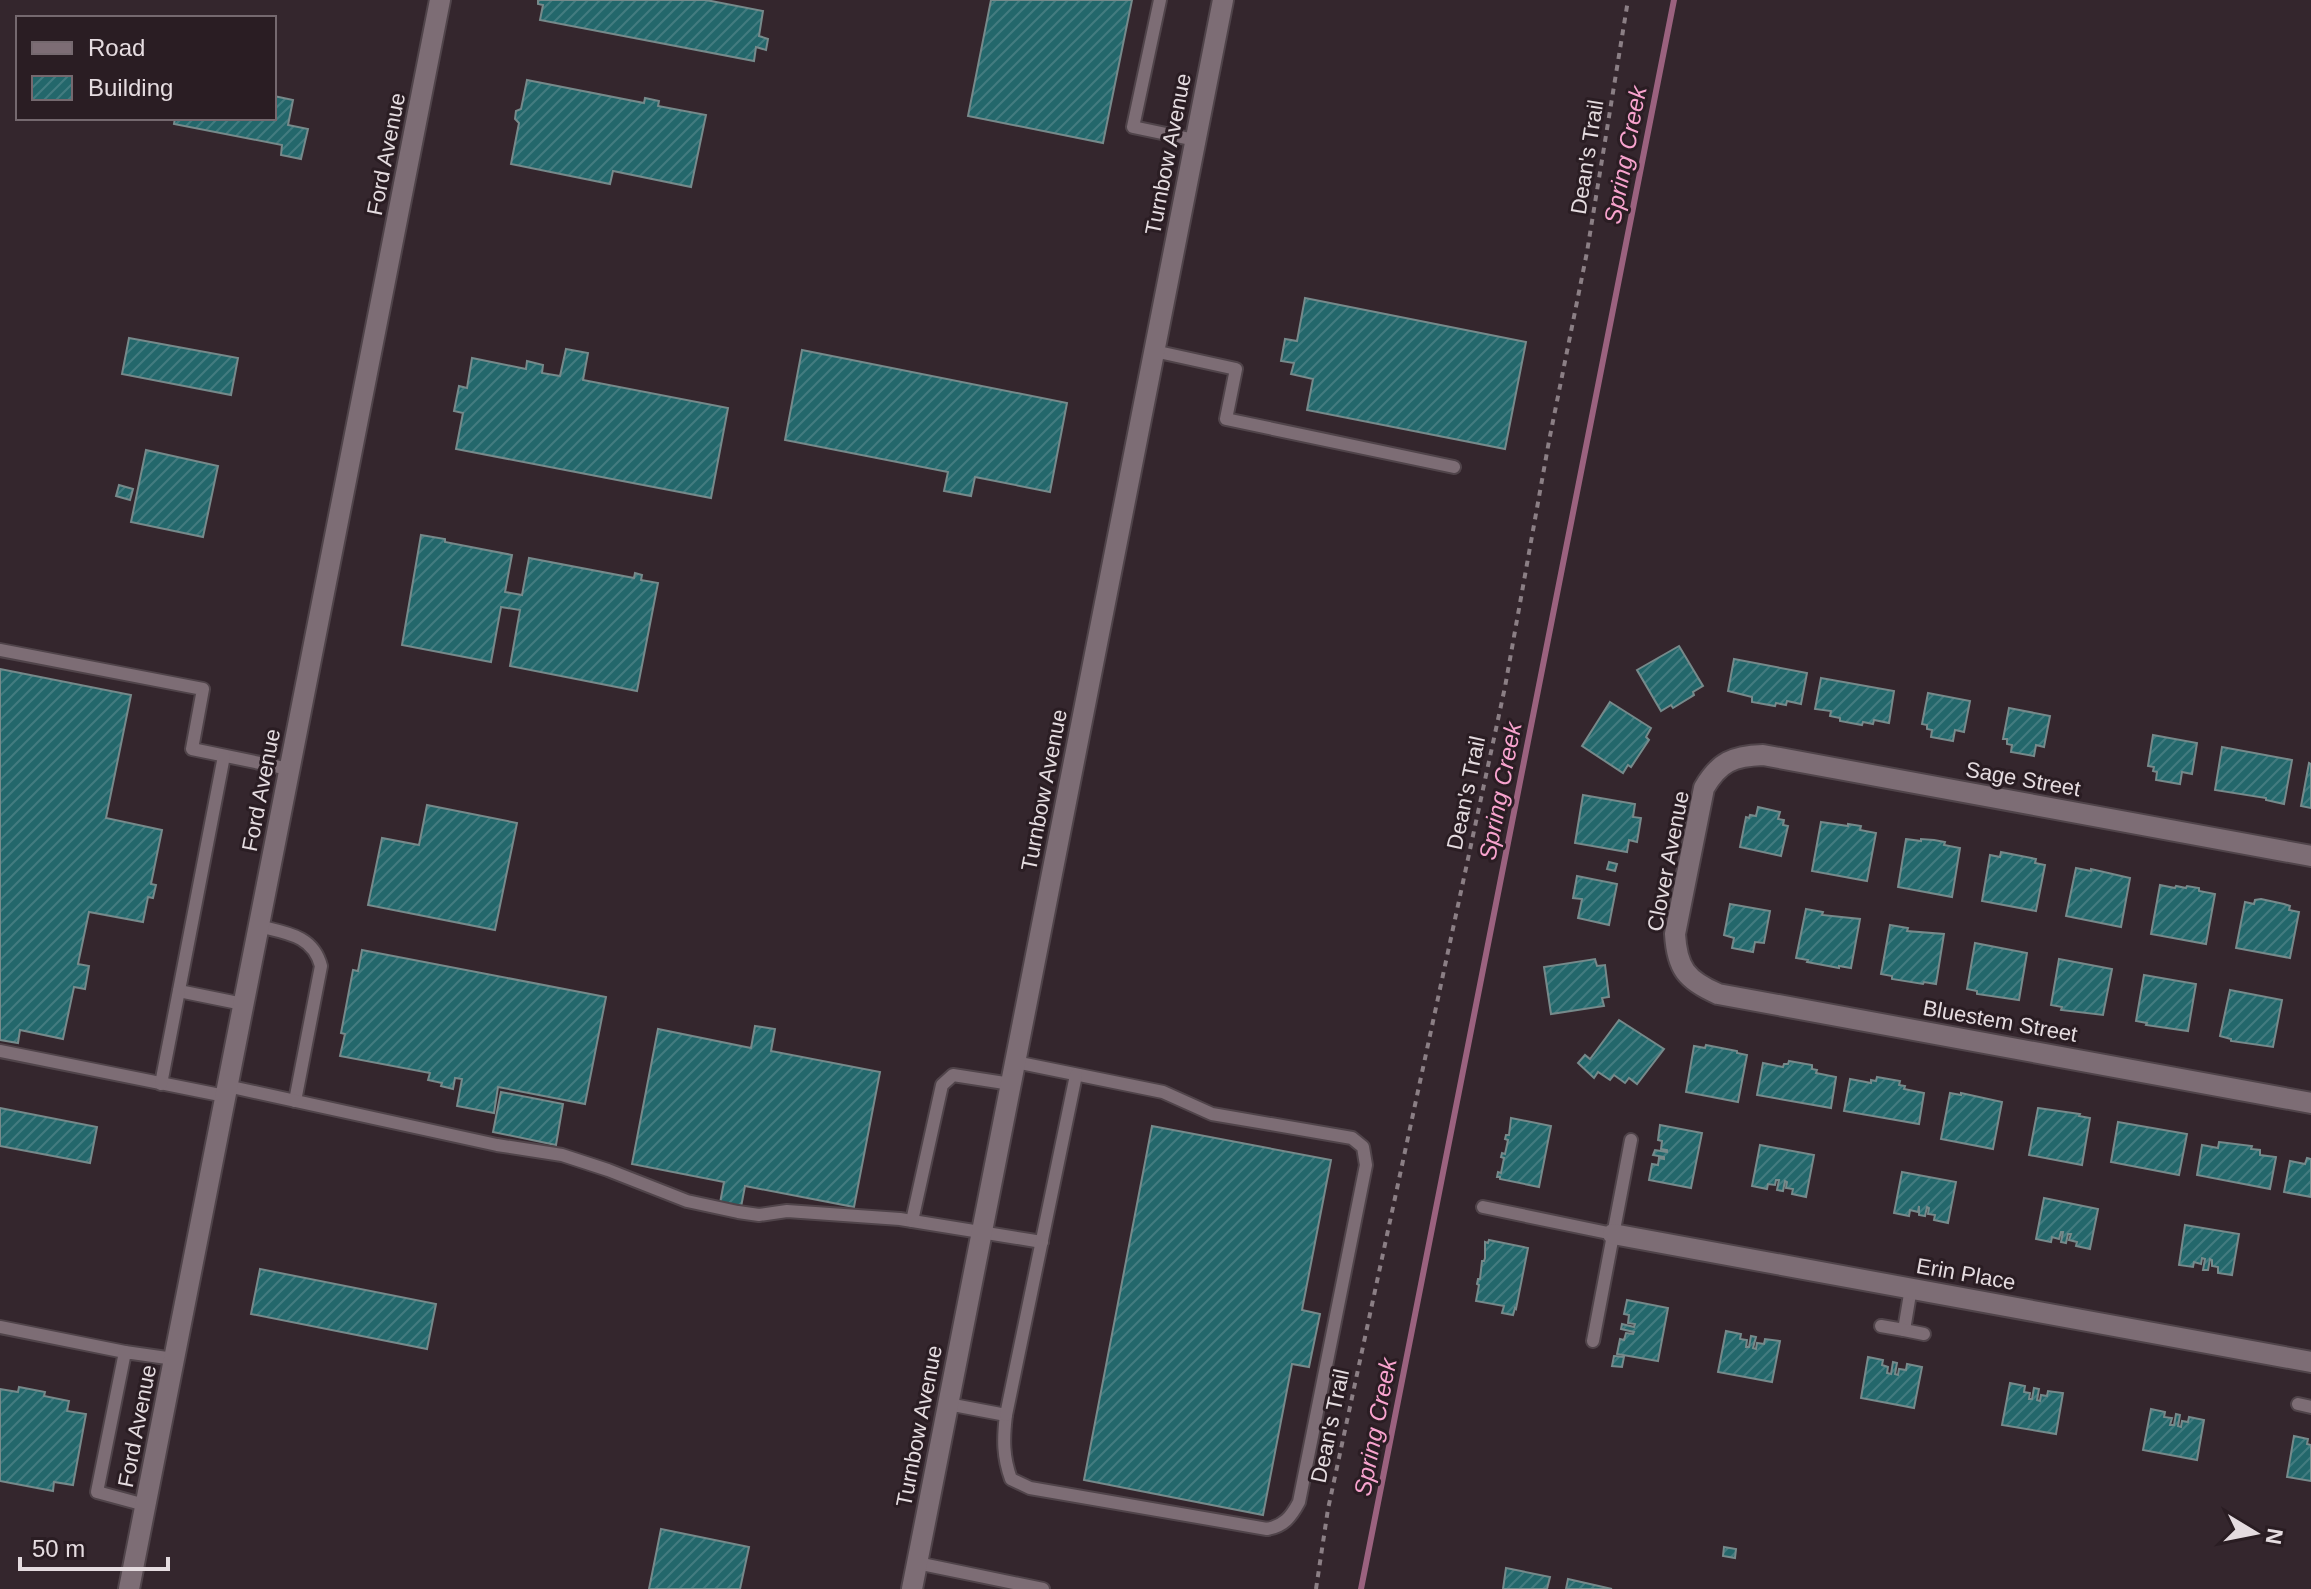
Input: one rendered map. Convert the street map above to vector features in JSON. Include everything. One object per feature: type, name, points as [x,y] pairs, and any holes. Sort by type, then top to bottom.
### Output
[{"type":"street","name":"Ford Avenue","points":[[129,1589],[440,0]]},
{"type":"street","name":"Turnbow Avenue","points":[[912,1589],[1223,0]]},
{"type":"street","name":"Sage Street","points":[[1726,762],[1744,756],[1763,755],[2311,856]]},
{"type":"street","name":"Clover Avenue","points":[[1686,974],[1677,957],[1675,934],[1704,788],[1713,773],[1726,762]]},
{"type":"street","name":"Bluestem Street","points":[[1686,974],[1700,987],[1718,994],[2311,1103]]},
{"type":"street","name":"Erin Place","points":[[1613,1234],[2311,1362]]},
{"type":"lane","points":[[1160,0],[1133,127],[1195,140]]},
{"type":"lane","points":[[1154,351],[1236,369],[1226,419],[1454,467]]},
{"type":"lane","points":[[0,650],[203,689],[192,749],[289,769]]},
{"type":"lane","points":[[161,1084],[224,756]]},
{"type":"lane","points":[[258,926],[296,936],[318,954],[321,966],[295,1101]]},
{"type":"lane","points":[[179,991],[243,1004]]},
{"type":"lane","points":[[0,1051],[161,1084],[295,1101],[497,1145],[562,1155],[687,1201],[738,1212],[759,1215],[787,1211],[912,1221],[1042,1242]]},
{"type":"lane","points":[[1015,1062],[1163,1092],[1212,1114],[1352,1138],[1363,1147],[1366,1165],[1299,1502],[1280,1526],[1267,1529],[1030,1488],[1011,1479],[1005,1461],[1003,1436],[1006,1415],[1076,1075]]},
{"type":"lane","points":[[912,1221],[942,1085],[953,1075],[1011,1084]]},
{"type":"lane","points":[[1593,1341],[1631,1140]]},
{"type":"lane","points":[[1483,1207],[1613,1234]]},
{"type":"lane","points":[[1904,1330],[1911,1288]]},
{"type":"lane","points":[[1881,1326],[1924,1334]]},
{"type":"lane","points":[[0,1327],[174,1359]]},
{"type":"lane","points":[[125,1352],[97,1492],[145,1505]]},
{"type":"lane","points":[[948,1404],[1006,1415]]},
{"type":"lane","points":[[917,1563],[1043,1589]]},
{"type":"path","name":"Dean's Trail","points":[[1316,1589],[1328,1509],[1505,687],[1549,441],[1590,238],[1628,0]]},
{"type":"building","points":[[538,0],[706,0],[763,11],[759,36],[768,39],[766,50],[756,47],[754,61],[540,20],[543,5],[538,4]]},
{"type":"building","points":[[991,0],[1132,0],[1103,143],[968,116]]},
{"type":"building","points":[[527,80],[644,103],[645,98],[659,101],[658,106],[706,115],[691,187],[613,171],[610,184],[511,164],[519,123],[515,119],[516,111],[521,109]]},
{"type":"building","points":[[276,96],[293,100],[288,125],[308,129],[301,159],[281,155],[282,145],[174,124],[175,120],[276,120]]},
{"type":"building","points":[[1305,298],[1526,342],[1505,449],[1307,410],[1313,379],[1291,374],[1294,363],[1281,361],[1285,339],[1297,341]]},
{"type":"building","points":[[129,338],[238,358],[231,395],[122,374]]},
{"type":"building","points":[[566,349],[588,353],[583,380],[728,408],[711,498],[456,449],[463,413],[454,411],[459,386],[467,388],[472,358],[526,369],[527,361],[543,365],[542,373],[560,376]]},
{"type":"building","points":[[802,350],[1067,403],[1050,492],[975,477],[971,496],[944,491],[948,472],[785,440]]},
{"type":"building","points":[[146,450],[218,466],[203,537],[131,522]]},
{"type":"building","points":[[119,485],[133,489],[130,500],[116,496]]},
{"type":"building","points":[[421,535],[512,555],[505,592],[522,595],[529,558],[634,578],[635,573],[642,575],[641,580],[658,583],[637,691],[510,666],[520,610],[501,607],[491,662],[402,645]]},
{"type":"building","points":[[1679,646],[1703,686],[1673,708],[1671,705],[1661,711],[1637,670]]},
{"type":"building","points":[[1734,659],[1807,673],[1801,704],[1787,701],[1786,705],[1776,703],[1775,706],[1752,702],[1752,697],[1728,691]]},
{"type":"building","points":[[0,669],[131,695],[106,818],[162,830],[151,884],[156,885],[153,898],[148,897],[143,922],[89,912],[78,964],[89,966],[85,989],[74,987],[63,1039],[20,1030],[18,1043],[0,1040]]},
{"type":"building","points":[[1821,678],[1894,691],[1889,723],[1874,720],[1873,724],[1863,722],[1862,725],[1840,721],[1840,718],[1830,716],[1831,711],[1815,709]]},
{"type":"building","points":[[1928,693],[1970,701],[1964,732],[1955,730],[1953,741],[1931,737],[1932,730],[1922,724]]},
{"type":"building","points":[[1610,702],[1651,728],[1646,737],[1649,740],[1631,767],[1628,765],[1623,773],[1582,746]]},
{"type":"building","points":[[2009,708],[2050,716],[2044,747],[2036,745],[2034,756],[2011,752],[2012,745],[2003,739]]},
{"type":"building","points":[[2153,735],[2197,743],[2192,774],[2182,772],[2180,784],[2156,780],[2157,772],[2153,771],[2154,767],[2148,766]]},
{"type":"building","points":[[2222,747],[2292,760],[2284,804],[2215,790]]},
{"type":"building","points":[[2311,764],[2311,808],[2301,806]]},
{"type":"building","points":[[1583,795],[1635,804],[1633,817],[1641,818],[1637,842],[1629,840],[1627,852],[1575,843]]},
{"type":"building","points":[[427,805],[517,823],[495,930],[368,905],[382,838],[419,845]]},
{"type":"building","points":[[1758,807],[1780,812],[1778,819],[1784,820],[1783,825],[1788,826],[1781,856],[1740,847],[1746,817],[1756,816]]},
{"type":"building","points":[[1821,822],[1861,826],[1860,830],[1876,833],[1867,881],[1812,871]]},
{"type":"building","points":[[1906,839],[1934,840],[1960,848],[1952,897],[1898,887]]},
{"type":"building","points":[[2001,852],[2036,859],[2035,863],[2045,865],[2036,911],[1982,901],[1990,855],[2000,857]]},
{"type":"building","points":[[1609,862],[1617,864],[1615,871],[1607,869]]},
{"type":"building","points":[[2076,868],[2130,878],[2121,927],[2066,916]]},
{"type":"building","points":[[1577,876],[1617,884],[1609,925],[1578,918],[1582,899],[1573,898]]},
{"type":"building","points":[[2160,885],[2175,888],[2187,886],[2215,894],[2206,944],[2151,934]]},
{"type":"building","points":[[2255,900],[2290,906],[2289,910],[2299,912],[2290,958],[2236,948],[2245,902],[2254,904]]},
{"type":"building","points":[[1730,904],[1770,911],[1764,943],[1755,942],[1753,952],[1732,948],[1734,938],[1724,935]]},
{"type":"building","points":[[1806,909],[1823,912],[1822,915],[1860,919],[1851,968],[1796,958]]},
{"type":"building","points":[[1890,925],[1908,928],[1907,931],[1944,934],[1936,984],[1892,979],[1892,976],[1881,974]]},
{"type":"building","points":[[1975,943],[2027,953],[2019,1000],[1977,994],[1977,991],[1967,989]]},
{"type":"building","points":[[362,950],[606,997],[585,1104],[498,1087],[494,1113],[457,1106],[462,1079],[455,1078],[453,1089],[428,1080],[430,1073],[340,1056],[345,1034],[341,1033],[353,970],[358,971]]},
{"type":"building","points":[[1595,959],[1597,966],[1605,965],[1609,997],[1602,998],[1604,1006],[1551,1014],[1544,967]]},
{"type":"building","points":[[2059,959],[2112,969],[2103,1015],[2061,1010],[2062,1007],[2051,1005]]},
{"type":"building","points":[[2144,975],[2196,984],[2188,1031],[2136,1021]]},
{"type":"building","points":[[2230,990],[2282,1000],[2273,1047],[2231,1041],[2220,1036]]},
{"type":"building","points":[[1619,1020],[1664,1049],[1637,1084],[1629,1078],[1625,1083],[1614,1075],[1610,1080],[1598,1072],[1594,1078],[1578,1063],[1585,1055],[1590,1059]]},
{"type":"building","points":[[755,1026],[775,1029],[771,1051],[880,1072],[854,1207],[745,1186],[741,1207],[720,1203],[724,1182],[632,1164],[658,1029],[751,1048]]},
{"type":"building","points":[[1706,1045],[1747,1055],[1738,1102],[1686,1092],[1694,1046],[1705,1048]]},
{"type":"building","points":[[1789,1061],[1812,1065],[1816,1073],[1836,1077],[1831,1108],[1757,1095],[1763,1063],[1783,1067]]},
{"type":"building","points":[[1877,1077],[1900,1081],[1899,1085],[1905,1086],[1904,1089],[1924,1093],[1919,1124],[1844,1111],[1850,1079],[1871,1083]]},
{"type":"building","points":[[501,1092],[563,1104],[556,1145],[493,1132]]},
{"type":"building","points":[[1950,1093],[2002,1102],[1993,1149],[1941,1139]]},
{"type":"building","points":[[0,1108],[97,1127],[90,1163],[0,1146]]},
{"type":"building","points":[[2038,1108],[2090,1118],[2082,1165],[2029,1155]]},
{"type":"building","points":[[1511,1118],[1551,1126],[1539,1187],[1497,1177],[1498,1172],[1501,1173],[1504,1158],[1501,1157],[1502,1153],[1505,1154],[1508,1140],[1505,1139],[1509,1135]]},
{"type":"building","points":[[2118,1122],[2187,1134],[2179,1175],[2111,1162]]},
{"type":"building","points":[[1660,1125],[1702,1133],[1691,1188],[1649,1180],[1652,1164],[1658,1165],[1659,1158],[1664,1159],[1653,1155],[1655,1150],[1667,1152],[1661,1149],[1662,1141],[1658,1140]]},
{"type":"building","points":[[1152,1126],[1331,1160],[1302,1310],[1320,1314],[1309,1367],[1292,1364],[1263,1515],[1084,1480]]},
{"type":"building","points":[[2219,1142],[2252,1146],[2251,1149],[2260,1150],[2260,1155],[2276,1157],[2270,1189],[2197,1175],[2202,1145],[2218,1148]]},
{"type":"building","points":[[1760,1145],[1814,1155],[1806,1197],[1792,1194],[1793,1189],[1786,1188],[1785,1181],[1783,1191],[1777,1190],[1779,1180],[1775,1185],[1768,1184],[1767,1189],[1752,1186]]},
{"type":"building","points":[[2307,1158],[2311,1159],[2311,1197],[2284,1192],[2290,1161],[2305,1164]]},
{"type":"building","points":[[1902,1172],[1956,1182],[1948,1223],[1934,1220],[1935,1215],[1928,1214],[1927,1207],[1925,1216],[1919,1215],[1919,1206],[1918,1212],[1910,1210],[1909,1216],[1894,1213]]},
{"type":"building","points":[[2044,1198],[2098,1209],[2090,1249],[2076,1246],[2077,1242],[2069,1240],[2071,1234],[2068,1234],[2066,1243],[2061,1242],[2063,1232],[2059,1239],[2052,1237],[2051,1242],[2036,1239]]},
{"type":"building","points":[[2185,1225],[2239,1234],[2232,1275],[2218,1273],[2218,1267],[2212,1266],[2210,1259],[2208,1270],[2203,1270],[2205,1259],[2202,1258],[2201,1264],[2194,1262],[2193,1267],[2179,1265]]},
{"type":"building","points":[[1489,1240],[1528,1248],[1513,1315],[1502,1313],[1504,1306],[1476,1301],[1478,1279],[1485,1258],[1485,1242]]},
{"type":"building","points":[[260,1269],[436,1304],[427,1349],[251,1314]]},
{"type":"building","points":[[1627,1300],[1668,1308],[1658,1361],[1617,1354],[1620,1339],[1624,1340],[1626,1333],[1634,1332],[1621,1329],[1622,1324],[1634,1327],[1635,1324],[1628,1323],[1629,1315],[1624,1314]]},
{"type":"building","points":[[1726,1331],[1741,1334],[1740,1339],[1747,1340],[1746,1347],[1749,1347],[1751,1336],[1756,1337],[1753,1348],[1756,1349],[1757,1343],[1764,1344],[1765,1339],[1780,1341],[1772,1382],[1718,1372]]},
{"type":"building","points":[[1614,1356],[1624,1357],[1622,1367],[1612,1366]]},
{"type":"building","points":[[1868,1357],[1883,1360],[1882,1365],[1888,1367],[1887,1373],[1891,1374],[1893,1362],[1897,1363],[1895,1374],[1898,1375],[1899,1369],[1906,1370],[1907,1364],[1922,1367],[1914,1408],[1861,1398]]},
{"type":"building","points":[[2010,1383],[2025,1386],[2024,1392],[2030,1393],[2029,1399],[2032,1399],[2034,1388],[2039,1389],[2037,1400],[2040,1401],[2041,1395],[2047,1396],[2048,1391],[2063,1393],[2056,1434],[2002,1425]]},
{"type":"building","points":[[19,1387],[69,1401],[67,1411],[86,1414],[73,1485],[54,1482],[53,1491],[0,1481],[0,1389],[18,1392]]},
{"type":"building","points":[[2151,1409],[2165,1412],[2164,1417],[2172,1418],[2170,1425],[2174,1425],[2176,1414],[2180,1415],[2178,1426],[2181,1427],[2182,1421],[2188,1422],[2189,1417],[2204,1420],[2197,1460],[2143,1450]]},
{"type":"building","points":[[2294,1436],[2308,1439],[2307,1444],[2311,1445],[2311,1481],[2287,1477]]},
{"type":"building","points":[[661,1529],[749,1547],[740,1589],[649,1589]]},
{"type":"building","points":[[1724,1547],[1736,1549],[1735,1558],[1723,1556]]},
{"type":"building","points":[[1506,1568],[1550,1577],[1547,1589],[1503,1589]]},
{"type":"building","points":[[1568,1579],[1612,1589],[1566,1589]]},
{"type":"waterway","name":"Spring Creek","points":[[1361,1589],[1674,0]]}]
